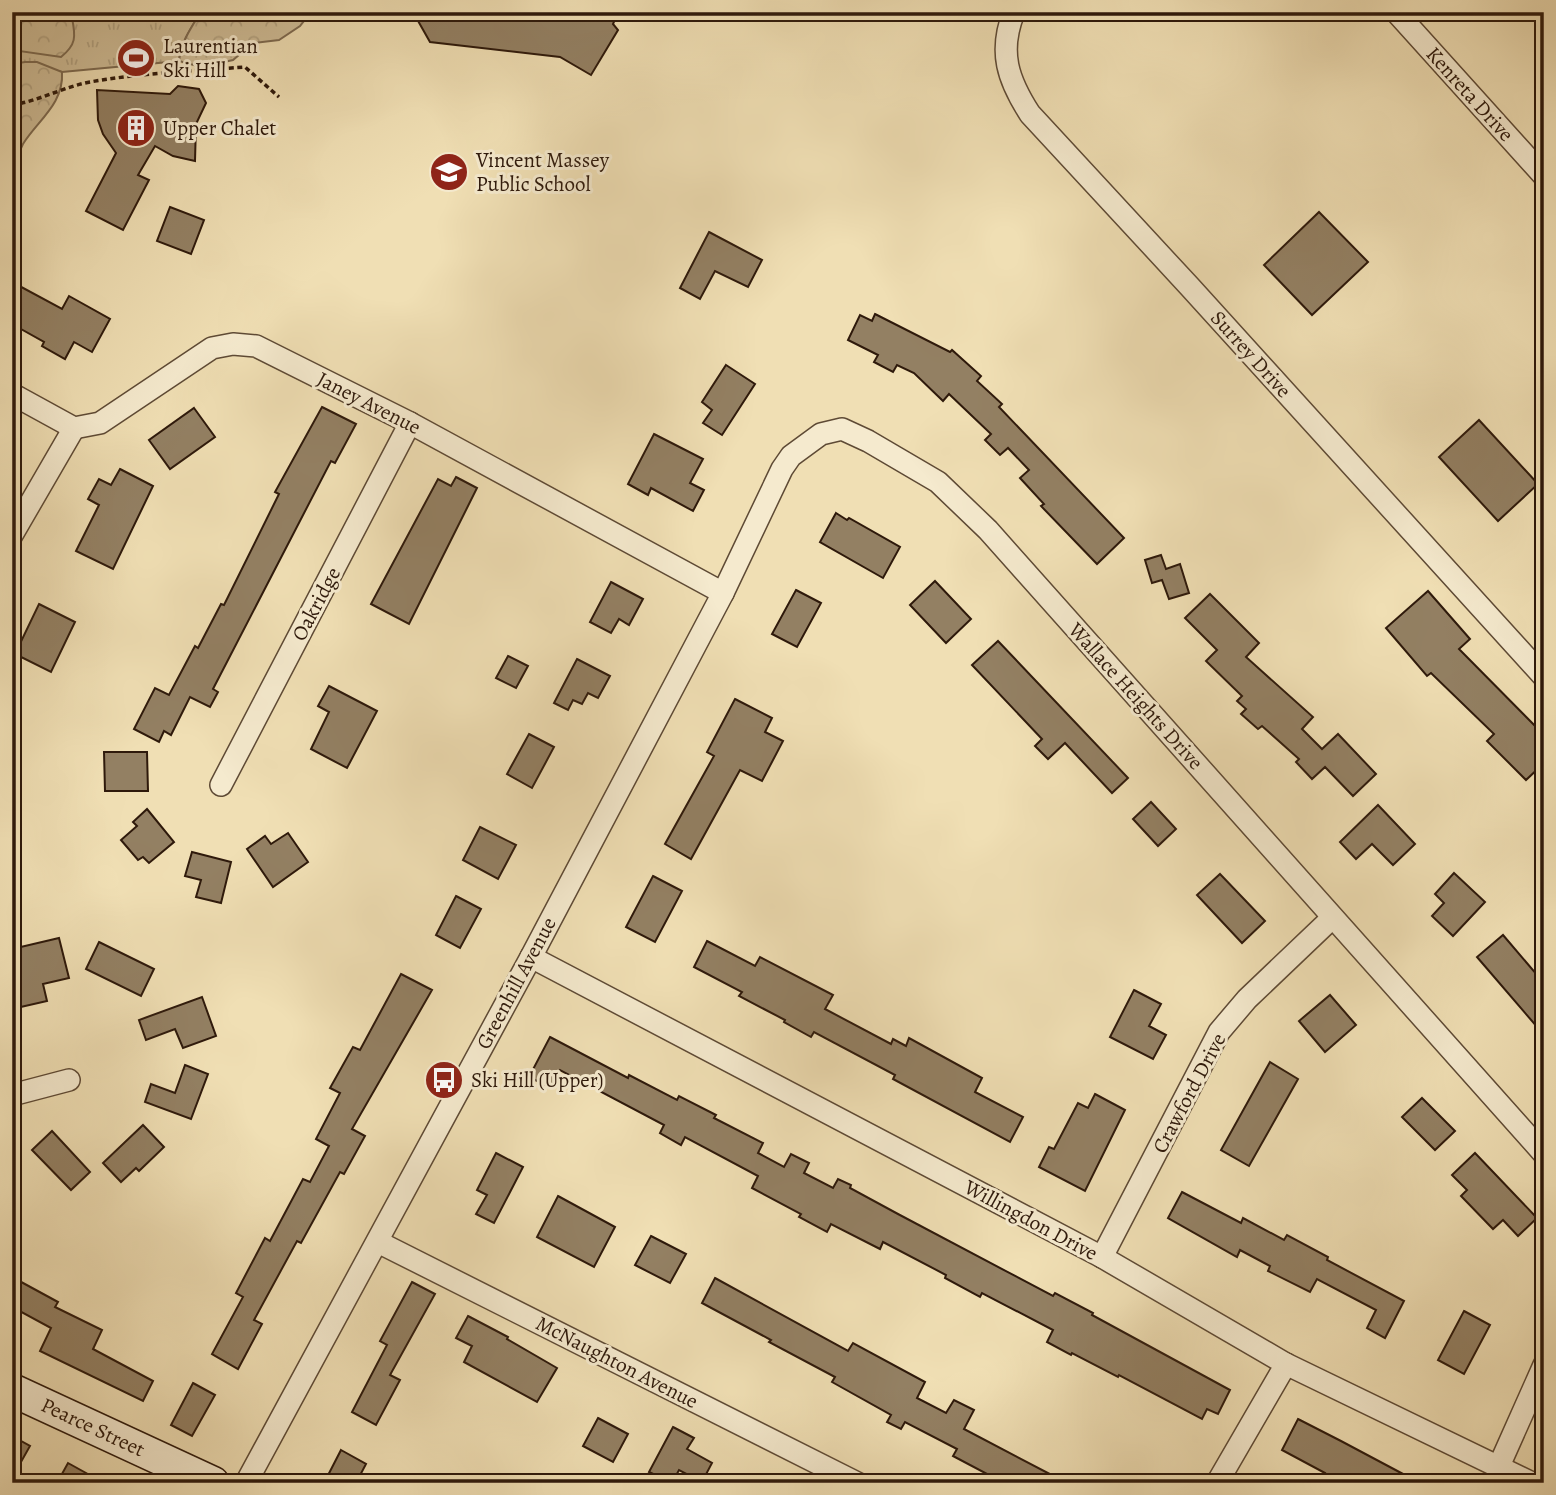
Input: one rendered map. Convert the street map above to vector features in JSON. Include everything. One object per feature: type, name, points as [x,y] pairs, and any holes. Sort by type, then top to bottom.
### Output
[{"type":"street","name":"Surrey Drive","points":[[1014,12],[1007,39],[1006,63],[1013,88],[1030,114],[1544,677]]},
{"type":"street","name":"Kenreta Drive","points":[[1396,12],[1544,176]]},
{"type":"street","name":"Janey Avenue","points":[[74,428],[100,423],[212,348],[233,344],[256,346],[410,423],[723,593]]},
{"type":"street","points":[[12,394],[74,428],[12,535]]},
{"type":"street","name":"Oakridge","points":[[221,785],[410,423]]},
{"type":"street","name":"Wallace Heights Drive","points":[[723,593],[782,469],[792,456],[821,433],[842,429],[938,482],[988,530],[1544,1154]]},
{"type":"street","name":"Greenhill Avenue","points":[[246,1483],[531,957],[723,593]]},
{"type":"street","name":"Crawford Drive","points":[[1102,1257],[1219,1032],[1247,999],[1332,918]]},
{"type":"street","name":"Willingdon Drive","points":[[531,957],[1102,1257],[1286,1364],[1532,1483]]},
{"type":"street","points":[[12,1095],[69,1080]]},
{"type":"street","name":"McNaughton Avenue","points":[[378,1242],[857,1483]]},
{"type":"street","points":[[1217,1483],[1286,1364]]},
{"type":"street","points":[[1499,1466],[1544,1365]]},
{"type":"street","name":"Pearce Street","points":[[12,1390],[213,1483]]},
{"type":"path","points":[[12,105],[30,102],[87,83],[162,73],[245,67],[279,97]]},
{"type":"green space","points":[[12,12],[201,12],[184,41],[179,61],[62,72],[32,64],[12,64]]},
{"type":"green space","points":[[12,12],[61,12],[72,18],[74,36],[70,49],[61,57],[12,50]]},
{"type":"green space","points":[[201,12],[311,12],[300,26],[279,40],[253,43],[233,60],[201,67],[179,61],[184,41]]},
{"type":"green space","points":[[37,62],[62,72],[62,83],[49,111],[23,144],[12,182],[12,64]]},
{"type":"building","points":[[413,12],[618,12],[613,24],[618,30],[591,75],[560,57],[430,42]]},
{"type":"building","name":"Upper Chalet","points":[[178,86],[199,89],[206,103],[196,124],[195,161],[173,156],[155,146],[138,175],[149,180],[123,230],[86,211],[116,153],[103,134],[98,120],[97,90],[170,94]]},
{"type":"building","points":[[170,207],[204,220],[191,254],[157,241]]},
{"type":"building","points":[[1319,212],[1368,262],[1312,315],[1264,265]]},
{"type":"building","points":[[709,232],[762,260],[748,287],[715,271],[700,299],[680,288]]},
{"type":"building","points":[[12,282],[62,309],[69,296],[110,319],[92,352],[74,342],[65,359],[42,346],[44,342],[12,324]]},
{"type":"building","points":[[875,314],[950,352],[952,350],[981,376],[977,381],[1002,404],[999,407],[1124,538],[1097,564],[1041,506],[1044,504],[1020,478],[1029,470],[1008,448],[1000,455],[985,440],[991,434],[949,394],[943,401],[914,373],[897,365],[893,372],[874,362],[878,355],[848,340],[860,315],[872,321]]},
{"type":"building","points":[[726,365],[755,384],[722,435],[703,423],[712,410],[702,402]]},
{"type":"building","points":[[322,407],[356,424],[335,463],[331,461],[213,689],[218,692],[210,707],[190,697],[171,735],[164,731],[159,742],[134,729],[155,688],[169,695],[195,646],[198,648],[221,604],[224,605],[279,494],[275,492]]},
{"type":"building","points":[[194,408],[215,437],[170,469],[149,440]]},
{"type":"building","points":[[1479,420],[1538,484],[1498,521],[1439,457]]},
{"type":"building","points":[[654,434],[703,459],[690,483],[704,490],[693,511],[651,488],[648,495],[628,484]]},
{"type":"building","points":[[120,469],[153,486],[113,569],[76,551],[99,505],[88,499],[99,479],[111,485]]},
{"type":"building","points":[[456,477],[477,488],[409,624],[371,604],[438,479],[451,486]]},
{"type":"building","points":[[836,513],[900,547],[883,578],[820,542]]},
{"type":"building","points":[[1161,555],[1166,569],[1180,564],[1189,593],[1169,599],[1162,580],[1152,583],[1145,560]]},
{"type":"building","points":[[935,581],[971,619],[946,643],[910,605]]},
{"type":"building","points":[[611,582],[643,599],[629,625],[619,619],[611,633],[590,622]]},
{"type":"building","points":[[796,590],[821,603],[797,647],[772,634]]},
{"type":"building","points":[[1428,591],[1470,639],[1459,649],[1544,735],[1544,763],[1526,780],[1487,741],[1494,734],[1431,673],[1427,676],[1386,628]]},
{"type":"building","points":[[1210,594],[1259,643],[1246,657],[1313,717],[1302,729],[1322,749],[1338,734],[1376,774],[1353,796],[1325,767],[1312,779],[1296,762],[1299,759],[1262,726],[1258,729],[1241,714],[1246,709],[1237,701],[1242,696],[1206,661],[1217,650],[1185,618]]},
{"type":"building","points":[[39,604],[75,622],[51,672],[15,654]]},
{"type":"building","points":[[998,641],[1128,778],[1112,793],[1065,743],[1048,759],[1035,746],[1042,739],[972,665]]},
{"type":"building","points":[[508,656],[528,666],[516,688],[496,678]]},
{"type":"building","points":[[577,659],[610,676],[598,698],[588,693],[582,704],[573,700],[568,710],[554,703]]},
{"type":"building","points":[[329,686],[377,711],[347,768],[311,749],[329,712],[318,706]]},
{"type":"building","points":[[735,699],[772,718],[765,732],[783,741],[762,781],[740,770],[691,859],[665,844],[714,756],[707,752]]},
{"type":"building","points":[[529,734],[554,747],[532,788],[507,774]]},
{"type":"building","points":[[104,752],[147,752],[148,791],[105,791]]},
{"type":"building","points":[[1151,802],[1176,829],[1158,846],[1133,819]]},
{"type":"building","points":[[1378,805],[1415,844],[1393,865],[1372,844],[1356,859],[1340,842]]},
{"type":"building","points":[[147,809],[174,842],[149,863],[143,857],[138,860],[121,840],[137,826],[133,822]]},
{"type":"building","points":[[480,827],[516,845],[498,879],[463,860]]},
{"type":"building","points":[[288,833],[308,862],[273,887],[247,849],[265,836],[271,844]]},
{"type":"building","points":[[192,852],[231,862],[221,903],[196,897],[201,880],[185,876]]},
{"type":"building","points":[[1454,873],[1485,902],[1453,936],[1432,916],[1444,903],[1435,894]]},
{"type":"building","points":[[1220,874],[1265,921],[1242,943],[1197,895]]},
{"type":"building","points":[[653,876],[682,891],[655,942],[626,927]]},
{"type":"building","points":[[456,896],[481,909],[460,948],[436,935]]},
{"type":"building","points":[[1503,935],[1544,983],[1544,1035],[1477,957]]},
{"type":"building","points":[[59,938],[69,978],[43,984],[47,1001],[12,1009],[12,949]]},
{"type":"building","points":[[707,941],[755,966],[760,957],[833,995],[825,1009],[891,1044],[893,1039],[906,1046],[909,1038],[982,1078],[975,1092],[1023,1117],[1010,1142],[893,1079],[895,1075],[814,1032],[811,1037],[739,996],[742,992],[694,967]]},
{"type":"building","points":[[99,942],[154,969],[141,996],[86,969]]},
{"type":"building","points":[[401,974],[432,990],[352,1129],[365,1136],[344,1174],[340,1172],[301,1243],[297,1241],[254,1320],[262,1324],[238,1369],[212,1354],[243,1297],[236,1293],[265,1238],[270,1241],[303,1179],[310,1182],[329,1146],[316,1139],[340,1093],[330,1088],[353,1047],[360,1050]]},
{"type":"building","points":[[1134,990],[1161,1004],[1149,1026],[1166,1035],[1153,1059],[1110,1037]]},
{"type":"building","points":[[1330,995],[1356,1025],[1325,1052],[1299,1021]]},
{"type":"building","points":[[202,997],[216,1036],[183,1048],[175,1029],[146,1040],[139,1020]]},
{"type":"building","points":[[550,1037],[628,1078],[629,1075],[677,1100],[679,1096],[716,1115],[714,1118],[763,1143],[758,1153],[784,1167],[791,1154],[809,1163],[804,1173],[833,1188],[838,1179],[851,1185],[850,1188],[898,1214],[1053,1296],[1055,1293],[1093,1313],[1092,1315],[1230,1390],[1218,1414],[1207,1409],[1202,1419],[1119,1375],[1118,1377],[1072,1353],[1071,1355],[1047,1342],[1053,1330],[982,1293],[980,1297],[945,1278],[946,1275],[883,1242],[880,1249],[831,1224],[827,1232],[799,1217],[801,1214],[752,1188],[758,1176],[685,1137],[681,1145],[660,1133],[664,1125],[560,1070],[551,1088],[529,1077]]},
{"type":"building","points":[[1270,1062],[1298,1079],[1249,1166],[1221,1150]]},
{"type":"building","points":[[185,1065],[208,1074],[191,1119],[145,1102],[151,1084],[175,1093]]},
{"type":"building","points":[[1095,1094],[1125,1110],[1085,1191],[1039,1167],[1049,1147],[1054,1149],[1078,1103],[1088,1108]]},
{"type":"building","points":[[1422,1098],[1455,1131],[1435,1150],[1402,1117]]},
{"type":"building","points":[[143,1125],[164,1147],[139,1171],[136,1168],[121,1182],[103,1163]]},
{"type":"building","points":[[52,1131],[90,1172],[71,1190],[32,1150]]},
{"type":"building","points":[[496,1153],[523,1167],[494,1223],[476,1214],[487,1195],[477,1190]]},
{"type":"building","points":[[1475,1153],[1537,1218],[1518,1236],[1503,1220],[1493,1229],[1461,1196],[1467,1190],[1452,1175]]},
{"type":"building","points":[[1182,1192],[1241,1223],[1243,1218],[1284,1240],[1287,1235],[1328,1257],[1327,1260],[1404,1301],[1385,1338],[1367,1328],[1376,1310],[1317,1279],[1310,1292],[1268,1271],[1270,1266],[1240,1250],[1237,1257],[1168,1218]]},
{"type":"building","points":[[558,1196],[615,1227],[594,1267],[537,1237]]},
{"type":"building","points":[[651,1236],[686,1254],[670,1283],[635,1265]]},
{"type":"building","points":[[12,1277],[58,1302],[55,1307],[102,1330],[93,1349],[153,1381],[143,1401],[40,1351],[51,1328],[12,1307]]},
{"type":"building","points":[[715,1278],[848,1351],[853,1343],[925,1382],[917,1398],[946,1413],[954,1400],[974,1410],[964,1429],[1067,1483],[1004,1483],[953,1456],[957,1449],[905,1422],[901,1429],[887,1422],[891,1415],[832,1382],[835,1377],[702,1303]]},
{"type":"building","points":[[412,1282],[435,1294],[390,1375],[400,1380],[376,1425],[352,1412],[387,1345],[380,1341]]},
{"type":"building","points":[[1464,1311],[1490,1325],[1464,1374],[1438,1360]]},
{"type":"building","points":[[468,1316],[557,1368],[537,1402],[464,1362],[472,1346],[456,1338]]},
{"type":"building","points":[[193,1383],[215,1395],[192,1436],[171,1425]]},
{"type":"building","points":[[598,1418],[628,1434],[613,1462],[583,1446]]},
{"type":"building","points":[[1298,1419],[1420,1483],[1320,1483],[1325,1473],[1282,1450]]},
{"type":"building","points":[[673,1427],[694,1438],[687,1449],[712,1463],[702,1482],[679,1470],[672,1483],[649,1472]]},
{"type":"building","points":[[12,1436],[30,1446],[12,1478]]},
{"type":"building","points":[[341,1450],[366,1464],[356,1483],[324,1483]]},
{"type":"building","points":[[68,1463],[104,1483],[57,1483]]},
{"type":"place","name":"Laurentian Ski Hill","points":[[136,58]]},
{"type":"place","name":"Upper Chalet","points":[[136,128]]},
{"type":"place","name":"Vincent Massey Public School","points":[[449,172]]},
{"type":"place","name":"Ski Hill (Upper)","points":[[444,1080]]}]
